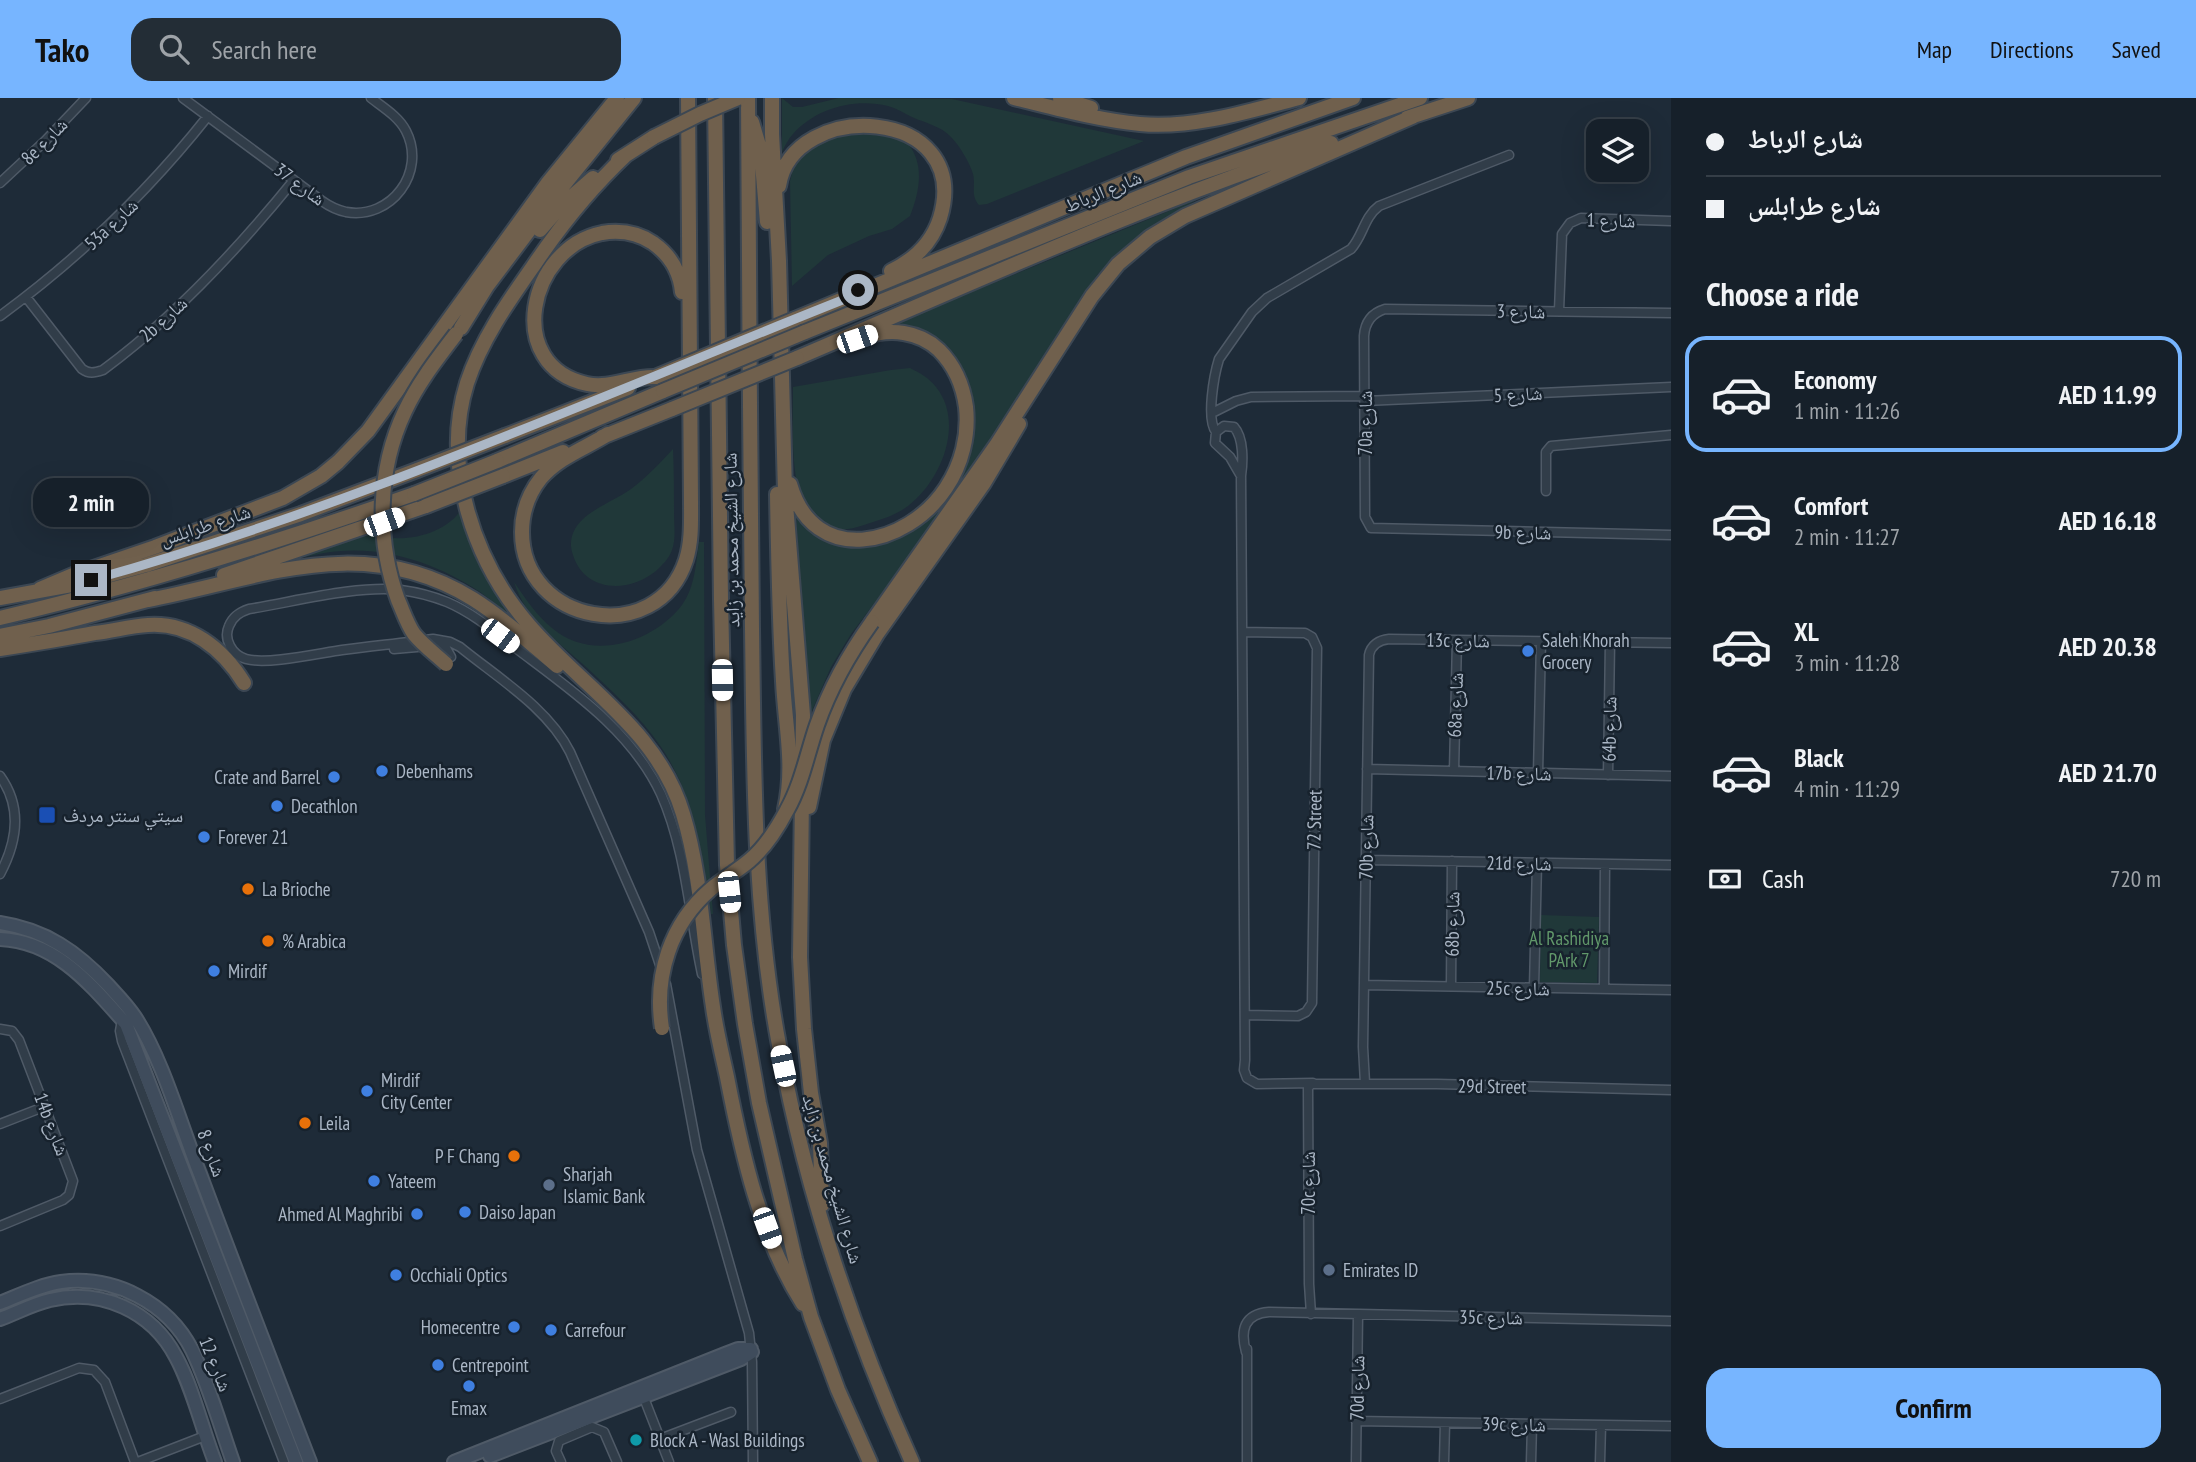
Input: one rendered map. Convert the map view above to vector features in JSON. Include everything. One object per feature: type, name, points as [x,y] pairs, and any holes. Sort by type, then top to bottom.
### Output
[{"type":"highway","points":[[40,589],[283,498],[338,462],[368,431],[547,184],[617,98]]},
{"type":"highway","points":[[459,331],[487,286],[551,200],[634,98]]},
{"type":"highway","points":[[608,434],[558,462],[540,479],[528,500],[522,536],[531,569],[551,595],[580,611],[613,616],[635,611],[662,596],[679,575],[689,550],[691,501],[688,98]]},
{"type":"highway","name":"شارع الشيخ محمد بن زايد","points":[[715,98],[718,453],[727,865],[741,998],[776,1181],[811,1317],[838,1390],[870,1462]]},
{"type":"highway","points":[[447,662],[419,639],[408,623],[393,586],[385,546],[382,497],[386,469],[405,411],[419,384],[459,331],[561,206],[592,179],[654,137],[738,98]]},
{"type":"highway","name":"شارع الشيخ محمد بن زايد","points":[[748,98],[749,416],[757,865],[765,955],[797,1133],[821,1220],[873,1373],[912,1462]]},
{"type":"highway","points":[[772,98],[784,457],[803,715],[800,957],[804,1030],[820,1143],[821,1220]]},
{"type":"highway","points":[[1014,98],[1143,124],[1212,119],[1299,98]]},
{"type":"highway","points":[[1060,98],[1143,124]]},
{"type":"highway","name":"شارع الرباط","points":[[656,377],[1186,157],[1353,98]]},
{"type":"highway","name":"شارع الرباط","points":[[663,391],[1189,177],[1420,98]]},
{"type":"highway","points":[[148,600],[426,506],[503,476],[797,358],[1195,190],[1468,98]]},
{"type":"highway","points":[[748,114],[761,152],[771,281],[783,683],[790,769],[782,820]]},
{"type":"highway","points":[[779,261],[780,183],[786,159],[796,145],[818,125],[848,114],[879,115],[899,122],[916,134],[934,156],[943,182],[942,211],[935,229],[919,252],[904,264],[865,283],[855,295]]},
{"type":"highway","points":[[662,1028],[659,1003],[661,977],[667,953],[678,929],[700,899],[758,853],[771,837],[799,786],[831,689],[850,655],[997,444],[1104,280],[1133,250],[1167,226],[1207,205],[1414,116]]},
{"type":"highway","points":[[626,155],[552,238],[488,335],[467,385],[461,408],[460,466],[466,504],[476,536],[491,569],[514,607],[528,625],[634,728],[659,761],[672,785],[682,810],[695,862],[713,1006],[739,1137],[756,1196],[779,1259],[793,1289],[811,1317]]},
{"type":"highway","points":[[656,377],[597,385],[579,382],[555,367],[539,343],[534,319],[538,295],[548,270],[566,250],[591,236],[620,232],[642,237],[661,249],[676,270],[689,322]]},
{"type":"highway","points":[[784,457],[794,498],[806,519],[828,535],[863,539],[896,530],[929,509],[953,478],[965,441],[965,402],[956,373],[940,352],[919,337],[903,333],[880,333],[797,358]]},
{"type":"highway","points":[[801,857],[820,752],[844,689],[877,634],[998,462],[1060,345]]},
{"type":"highway","name":"شارع طرابلس","points":[[0,598],[77,584],[146,565],[301,514],[656,377]]},
{"type":"highway","name":"شارع طرابلس","points":[[0,618],[167,576],[298,535],[414,494],[663,391]]},
{"type":"highway","points":[[0,636],[148,600],[313,565],[354,563],[405,570],[430,578],[475,600],[565,673],[607,702]]},
{"type":"highway","points":[[0,649],[150,625],[175,628],[199,637],[225,657],[244,682]]},
{"type":"street","name":"8e شارع","points":[[0,183],[46,141],[86,98]]},
{"type":"street","name":"شارع 37","points":[[183,98],[321,201],[333,208],[360,213],[387,204],[397,195],[411,171],[411,143],[406,130],[398,119],[371,98]]},
{"type":"street","name":"53a شارع","points":[[0,316],[67,265],[114,222],[176,158],[208,116]]},
{"type":"street","points":[[1216,432],[1212,424],[1215,369],[1229,342],[1261,302],[1351,249],[1370,214],[1379,206],[1509,155]]},
{"type":"street","name":"2b شارع","points":[[26,297],[82,369],[94,373],[103,370],[167,316],[224,261],[295,180]]},
{"type":"street","name":"شارع 1","points":[[1561,311],[1558,290],[1562,234],[1566,226],[1585,218],[1671,221]]},
{"type":"street","name":"شارع 3","points":[[1373,315],[1385,309],[1671,313]]},
{"type":"street","name":"70a شارع","points":[[1373,315],[1364,330],[1365,517],[1374,530]]},
{"type":"street","name":"شارع 5","points":[[1212,413],[1251,397],[1365,398],[1671,387]]},
{"type":"street","points":[[1241,476],[1230,457],[1217,446],[1214,439],[1221,427],[1228,425],[1239,432],[1242,461],[1245,1015]]},
{"type":"street","points":[[1546,491],[1546,452],[1551,446],[1671,435]]},
{"type":"street","name":"9b شارع","points":[[1374,530],[1671,535]]},
{"type":"street","points":[[713,1006],[701,969],[690,902],[667,809],[646,766],[611,726],[552,676],[459,607],[431,596],[400,590],[351,592],[249,610],[235,616],[228,629],[227,638],[231,648],[248,660],[433,639],[450,642],[460,647],[539,711],[554,726],[565,743],[663,972],[697,1150],[747,1324],[751,1350],[753,1462]]},
{"type":"street","name":"72 Street","points":[[1242,632],[1306,633],[1312,637],[1317,648],[1312,1003],[1306,1012],[1298,1016],[1245,1015]]},
{"type":"street","name":"13c شارع","points":[[1373,647],[1379,641],[1389,639],[1671,643]]},
{"type":"street","name":"68a شارع","points":[[1454,771],[1457,640]]},
{"type":"street","points":[[1538,773],[1541,641]]},
{"type":"street","name":"64b شارع","points":[[1608,775],[1610,642]]},
{"type":"street","points":[[327,653],[344,654],[440,645],[446,648],[447,662]]},
{"type":"street","name":"70b شارع","points":[[1363,1083],[1369,655],[1373,647]]},
{"type":"street","name":"17b شارع","points":[[1367,769],[1671,776]]},
{"type":"street","points":[[0,776],[11,797],[16,823],[12,848],[0,874]]},
{"type":"street","name":"21d شارع","points":[[1366,860],[1671,866]]},
{"type":"street","name":"68b شارع","points":[[1451,986],[1452,861]]},
{"type":"street","points":[[1534,988],[1537,863]]},
{"type":"street","points":[[1604,989],[1605,864]]},
{"type":"street","name":"شارع 8","points":[[0,923],[40,932],[65,946],[92,968],[126,1004],[136,1019],[167,1088],[310,1462]]},
{"type":"street","name":"شارع 8","points":[[0,939],[36,946],[60,957],[122,1020],[135,1044],[294,1460]]},
{"type":"street","name":"25c شارع","points":[[1364,985],[1671,990]]},
{"type":"street","name":"29d Street","points":[[1245,1015],[1245,1060],[1252,1075],[1267,1083],[1671,1090]]},
{"type":"street","points":[[122,1020],[122,1041],[294,1460]]},
{"type":"street","name":"14b شارع","points":[[0,1028],[12,1031],[19,1040],[73,1181],[69,1195],[57,1203],[0,1226]]},
{"type":"street","name":"70c شارع","points":[[1309,1314],[1308,1088],[1312,1083]]},
{"type":"street","points":[[0,1124],[46,1106]]},
{"type":"street","name":"شارع 12","points":[[0,1303],[60,1282],[92,1282],[124,1289],[149,1302],[167,1317],[184,1337],[196,1360],[233,1462]]},
{"type":"street","name":"شارع 12","points":[[0,1319],[39,1303],[60,1298],[81,1297],[114,1303],[133,1311],[152,1324],[166,1339],[181,1367],[215,1462]]},
{"type":"street","name":"35c شارع","points":[[1247,1462],[1245,1328],[1248,1320],[1259,1313],[1671,1321]]},
{"type":"street","name":"70d شارع","points":[[1356,1462],[1357,1315]]},
{"type":"street","points":[[249,1341],[257,1348],[265,1367],[274,1369]]},
{"type":"street","points":[[454,1462],[731,1352],[751,1350]]},
{"type":"street","points":[[473,1462],[741,1359],[751,1350]]},
{"type":"street","points":[[0,1399],[79,1368],[94,1370],[105,1381],[136,1462],[205,1436]]},
{"type":"street","points":[[587,1419],[598,1410],[645,1392],[650,1384]]},
{"type":"street","points":[[644,1398],[669,1462]]},
{"type":"street","points":[[660,1439],[731,1412]]},
{"type":"street","name":"39c شارع","points":[[1356,1421],[1671,1426]]},
{"type":"street","points":[[1444,1462],[1445,1423]]},
{"type":"street","points":[[1531,1462],[1532,1425]]},
{"type":"street","points":[[1600,1462],[1601,1425]]},
{"type":"street","points":[[494,1454],[535,1435],[539,1427]]},
{"type":"street","points":[[561,1462],[556,1451],[559,1441],[592,1427],[604,1432],[617,1462]]},
{"type":"green space","points":[[782,98],[793,107],[839,98],[952,99],[1144,141],[979,205],[974,194],[973,174],[967,160],[954,140],[938,127],[888,106],[850,104],[824,112],[802,125],[791,136],[782,152]]},
{"type":"green space","points":[[887,127],[907,142],[917,162],[918,189],[910,216],[892,229],[869,236],[828,255],[792,286],[790,181],[795,162],[826,131]]},
{"type":"green space","points":[[1198,199],[1134,239],[1097,275],[1000,429],[851,634],[831,667],[808,720],[796,515],[810,531],[834,542],[884,540],[959,477],[969,459],[973,442],[975,424],[970,387],[955,356],[934,336],[896,323]]},
{"type":"green space","points":[[910,368],[936,387],[949,417],[949,434],[939,467],[920,495],[898,512],[857,527],[838,529],[827,525],[806,505],[798,488],[793,444],[793,387]]},
{"type":"green space","points":[[673,449],[674,537],[673,546],[665,562],[645,578],[621,586],[597,583],[587,577],[579,568],[572,552],[571,539],[575,529],[593,511],[637,484]]},
{"type":"green space","points":[[464,504],[522,626],[465,582],[414,560],[359,551],[329,552],[292,560],[290,556],[370,533],[395,538],[423,535],[448,523]]},
{"type":"green space","points":[[699,542],[704,542],[705,815],[713,914],[689,806],[682,785],[661,747],[635,715],[534,618],[514,582],[541,618],[568,638],[585,644],[621,644],[655,629],[682,605],[692,583]]},
{"type":"green space","name":"Al Rashidiya PArk 7","points":[[1541,915],[1599,917],[1597,983],[1540,982]]},
{"type":"place","name":"Saleh Khorah Grocery","points":[[1528,651]]},
{"type":"place","name":"Debenhams","points":[[382,771]]},
{"type":"place","name":"Crate and Barrel","points":[[334,777]]},
{"type":"place","name":"Decathlon","points":[[277,806]]},
{"type":"place","name":"سيتي سنتر مردف","points":[[47,815]]},
{"type":"place","name":"Forever 21","points":[[204,837]]},
{"type":"place","name":"La Brioche","points":[[248,889]]},
{"type":"place","name":"% Arabica","points":[[268,941]]},
{"type":"place","name":"Mirdif","points":[[214,971]]},
{"type":"place","name":"Mirdif City Center","points":[[367,1091]]},
{"type":"place","name":"Leila","points":[[305,1123]]},
{"type":"place","name":"P F Chang","points":[[514,1156]]},
{"type":"place","name":"Yateem","points":[[374,1181]]},
{"type":"place","name":"Sharjah Islamic Bank","points":[[549,1185]]},
{"type":"place","name":"Daiso Japan","points":[[465,1212]]},
{"type":"place","name":"Ahmed Al Maghribi","points":[[417,1214]]},
{"type":"place","name":"Emirates ID","points":[[1329,1270]]},
{"type":"place","name":"Occhiali Optics","points":[[396,1275]]},
{"type":"place","name":"Homecentre","points":[[514,1327]]},
{"type":"place","name":"Carrefour","points":[[551,1330]]},
{"type":"place","name":"Centrepoint","points":[[438,1365]]},
{"type":"place","name":"Emax","points":[[469,1386]]},
{"type":"place","name":"Block A - Wasl Buildings","points":[[636,1440]]},
{"type":"route","points":[[91,580],[146,565],[301,514],[656,377],[855,295],[858,290]]}]
